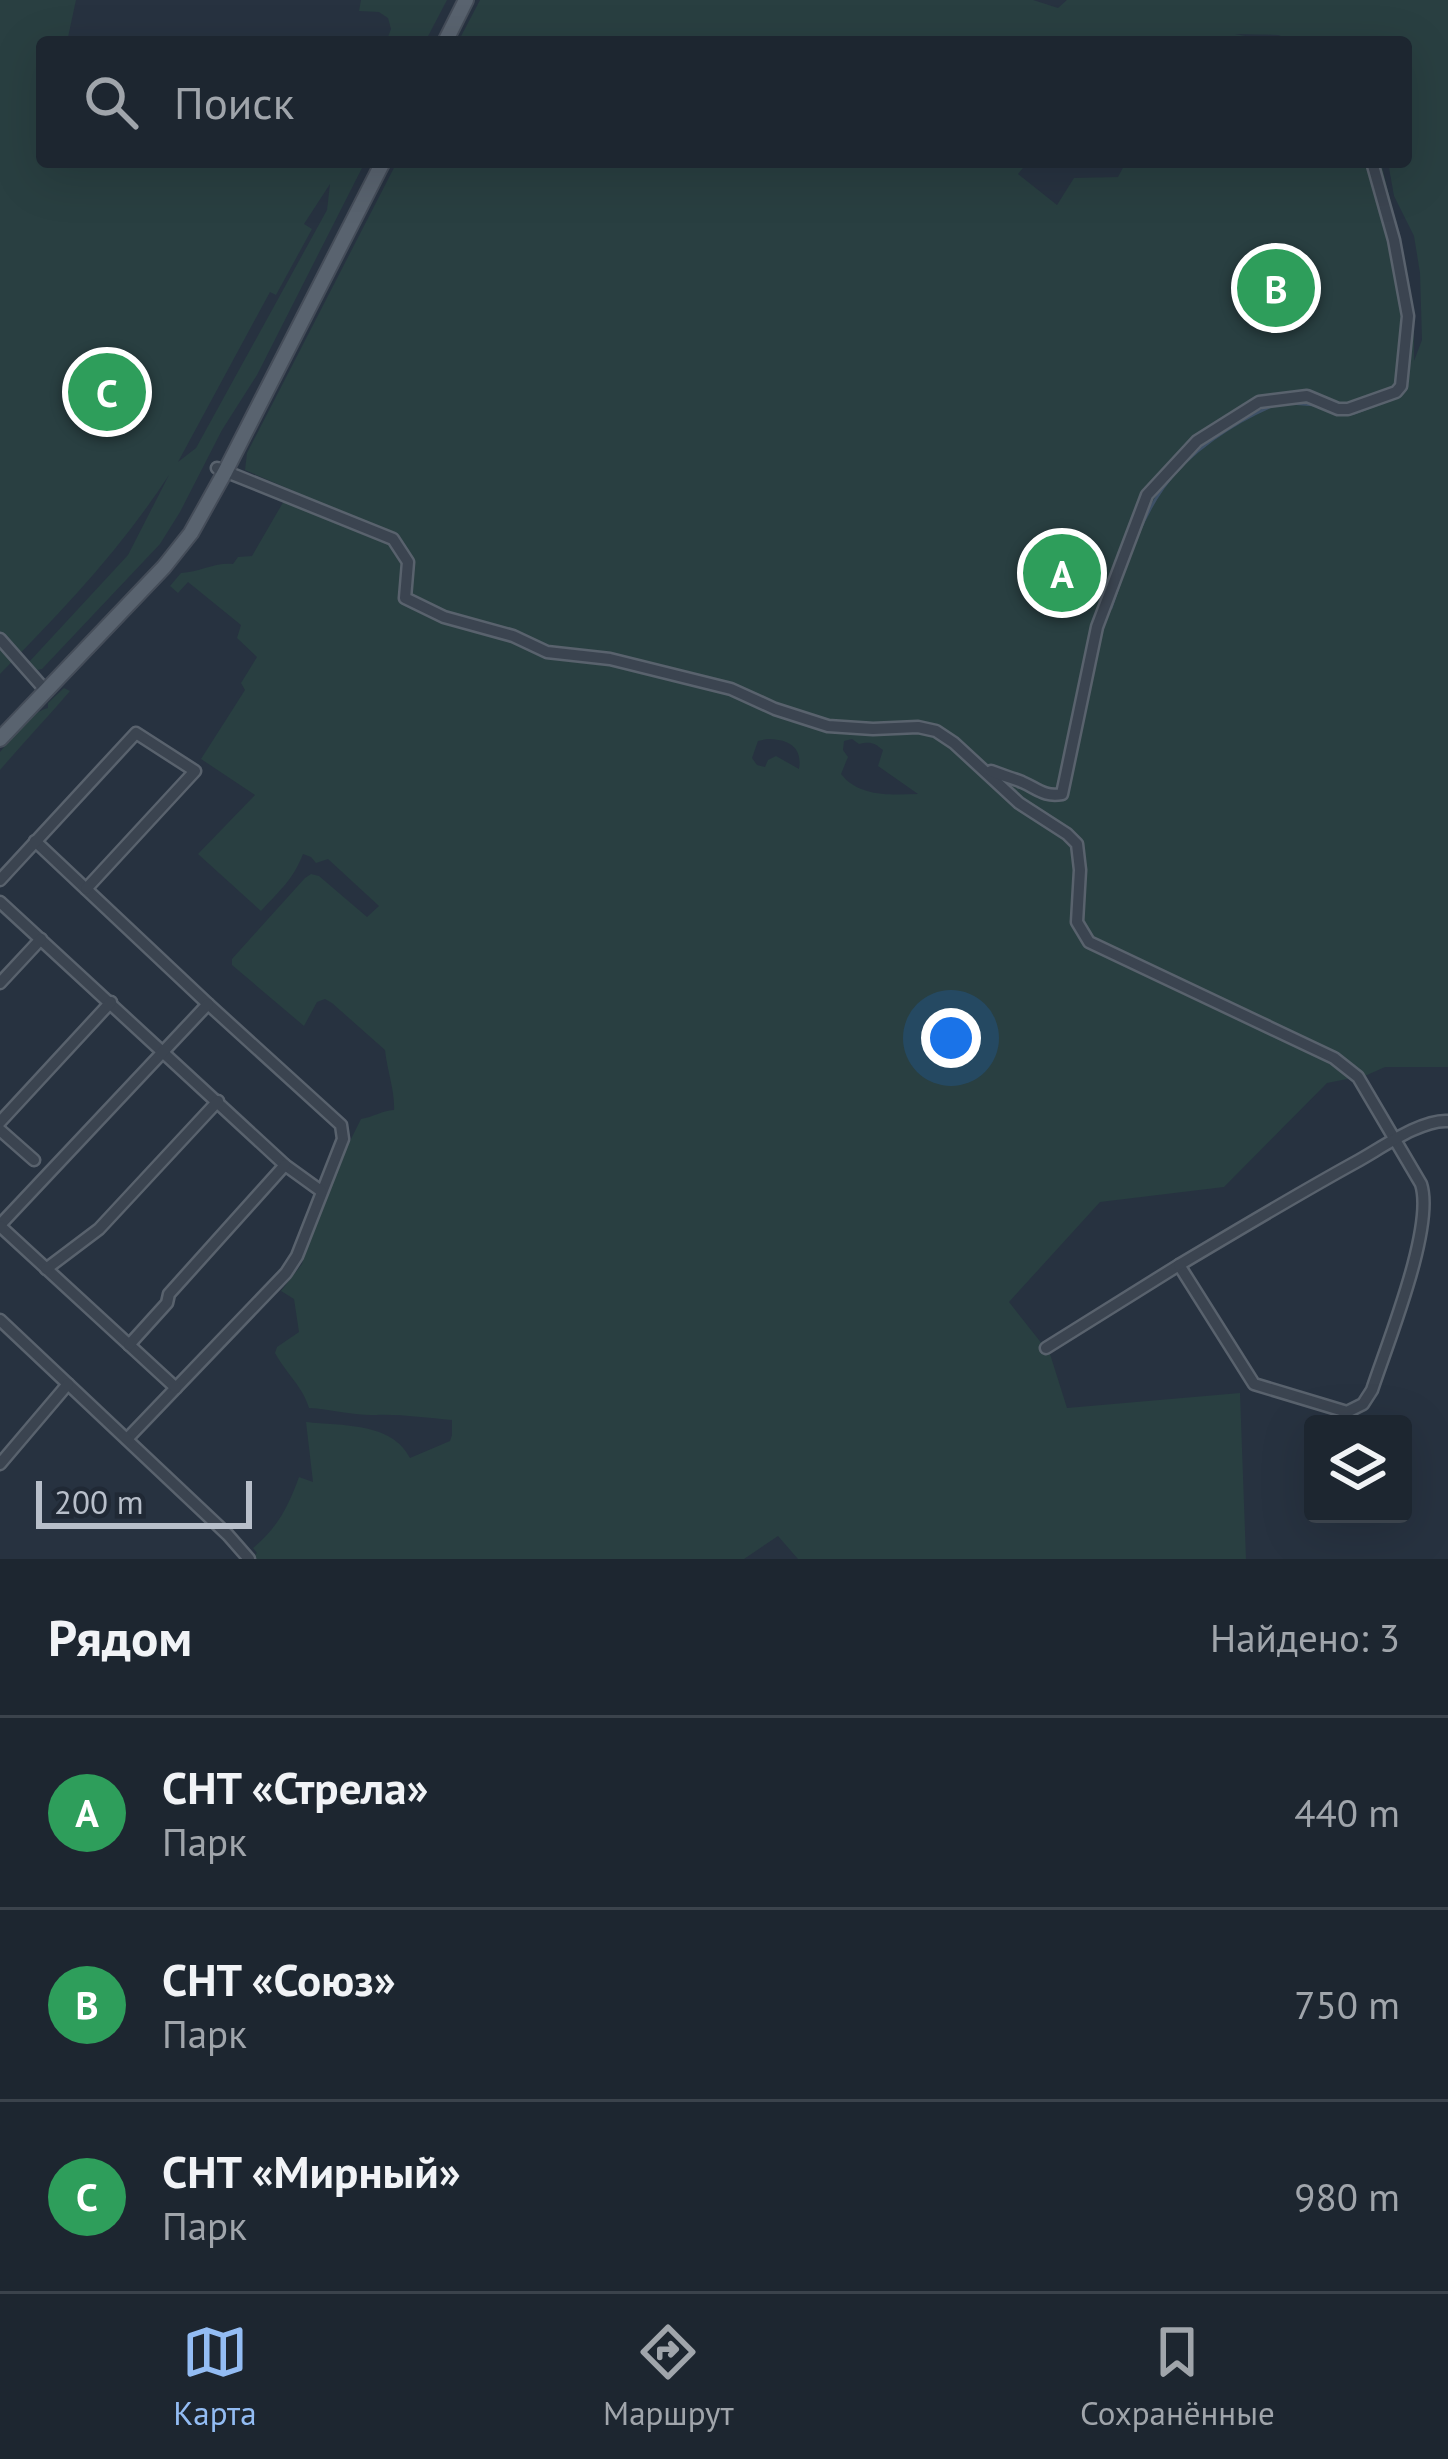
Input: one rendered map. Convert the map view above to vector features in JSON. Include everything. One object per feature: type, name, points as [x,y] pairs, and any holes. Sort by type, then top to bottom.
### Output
[{"type":"main road","points":[[439,36],[457,0]]},
{"type":"main road","points":[[448,36],[466,0]]},
{"type":"main road","points":[[0,728],[161,565],[241,441],[376,168]]},
{"type":"main road","points":[[221,470],[376,168]]},
{"type":"main road","points":[[0,739],[43,688]]},
{"type":"street","points":[[983,769],[1026,783],[1040,793],[1062,794],[1097,627],[1123,554],[1148,495],[1197,441],[1259,403],[1306,396],[1348,410],[1401,386],[1408,316],[1374,168]]},
{"type":"street","points":[[241,441],[239,466],[247,481]]},
{"type":"street","points":[[221,470],[393,539],[409,562],[405,598],[444,617],[512,636],[547,652],[610,659],[730,688],[828,726],[936,731],[1019,803],[1077,844],[1077,922],[1089,942],[1349,1068],[1421,1184],[1424,1200],[1398,1308],[1372,1390],[1363,1404],[1348,1412],[1254,1384],[1179,1265]]},
{"type":"street","points":[[0,639],[43,688]]},
{"type":"street","points":[[0,880],[136,733],[195,771],[86,889]]},
{"type":"street","points":[[35,841],[341,1125],[343,1139],[286,1274],[127,1438]]},
{"type":"street","points":[[0,902],[285,1165],[321,1191]]},
{"type":"street","points":[[0,983],[40,939]]},
{"type":"street","points":[[34,1160],[0,1126],[111,1002]]},
{"type":"street","points":[[176,1388],[0,1226],[208,1004]]},
{"type":"street","points":[[46,1269],[99,1229],[218,1101]]},
{"type":"street","points":[[1046,1348],[1258,1217],[1426,1124],[1448,1121]]},
{"type":"street","points":[[129,1345],[184,1276],[285,1165]]},
{"type":"street","points":[[0,1320],[249,1559]]},
{"type":"street","points":[[0,1464],[68,1384]]},
{"type":"green space","points":[[0,0],[76,0],[68,36],[36,36],[36,168],[362,168],[257,375],[160,544],[42,669],[29,662],[128,555],[169,475],[131,529],[0,674]],"holes":[[[330,184],[327,210],[196,448],[178,462],[270,292],[276,295],[312,229],[304,224]]]},
{"type":"green space","points":[[361,0],[447,0],[428,36],[388,36],[388,18],[379,12],[359,11]]},
{"type":"green space","points":[[480,0],[1033,0],[1058,8],[1067,0],[1448,0],[1448,1067],[1385,1067],[1327,1083],[1224,1187],[1100,1202],[1009,1302],[1050,1354],[1067,1408],[1240,1393],[1246,1559],[798,1559],[778,1536],[744,1559],[251,1559],[257,1553],[253,1548],[281,1516],[299,1477],[313,1482],[306,1422],[378,1432],[402,1446],[410,1458],[450,1441],[452,1435],[452,1420],[309,1408],[275,1353],[299,1332],[294,1299],[281,1291],[302,1264],[307,1241],[361,1119],[394,1110],[393,1095],[385,1050],[332,1003],[317,1002],[304,1026],[232,965],[232,959],[311,874],[367,917],[379,906],[328,859],[316,863],[303,854],[290,878],[261,911],[198,854],[255,795],[201,759],[245,690],[241,683],[257,657],[237,638],[241,625],[188,582],[178,593],[170,586],[181,573],[252,556],[285,499],[296,492],[245,470],[247,453],[394,168],[1023,168],[1018,174],[1057,205],[1074,178],[1118,177],[1123,168],[1382,168],[1414,311],[1414,361],[1422,340],[1420,273],[1414,236],[1394,196],[1389,168],[1412,168],[1412,36],[1235,34],[1246,36],[461,36]],"holes":[[[781,740],[792,745],[799,769],[776,756],[765,767],[757,765],[752,758],[758,741]],[[844,741],[872,743],[883,750],[878,766],[918,794],[876,793],[848,782],[841,774],[848,757]]]},
{"type":"green space","points":[[64,688],[70,691],[0,770],[0,752]]},
{"type":"waterway","points":[[1354,413],[1397,397]]},
{"type":"waterway","points":[[1290,403],[1316,405]]},
{"type":"waterway","points":[[1111,608],[1139,531],[1173,475],[1213,439],[1274,405]]},
{"type":"place","name":"СНТ «Союз»","points":[[1276,288]]},
{"type":"place","name":"СНТ «Мирный»","points":[[107,392]]},
{"type":"place","name":"СНТ «Стрела»","points":[[1062,573]]}]
